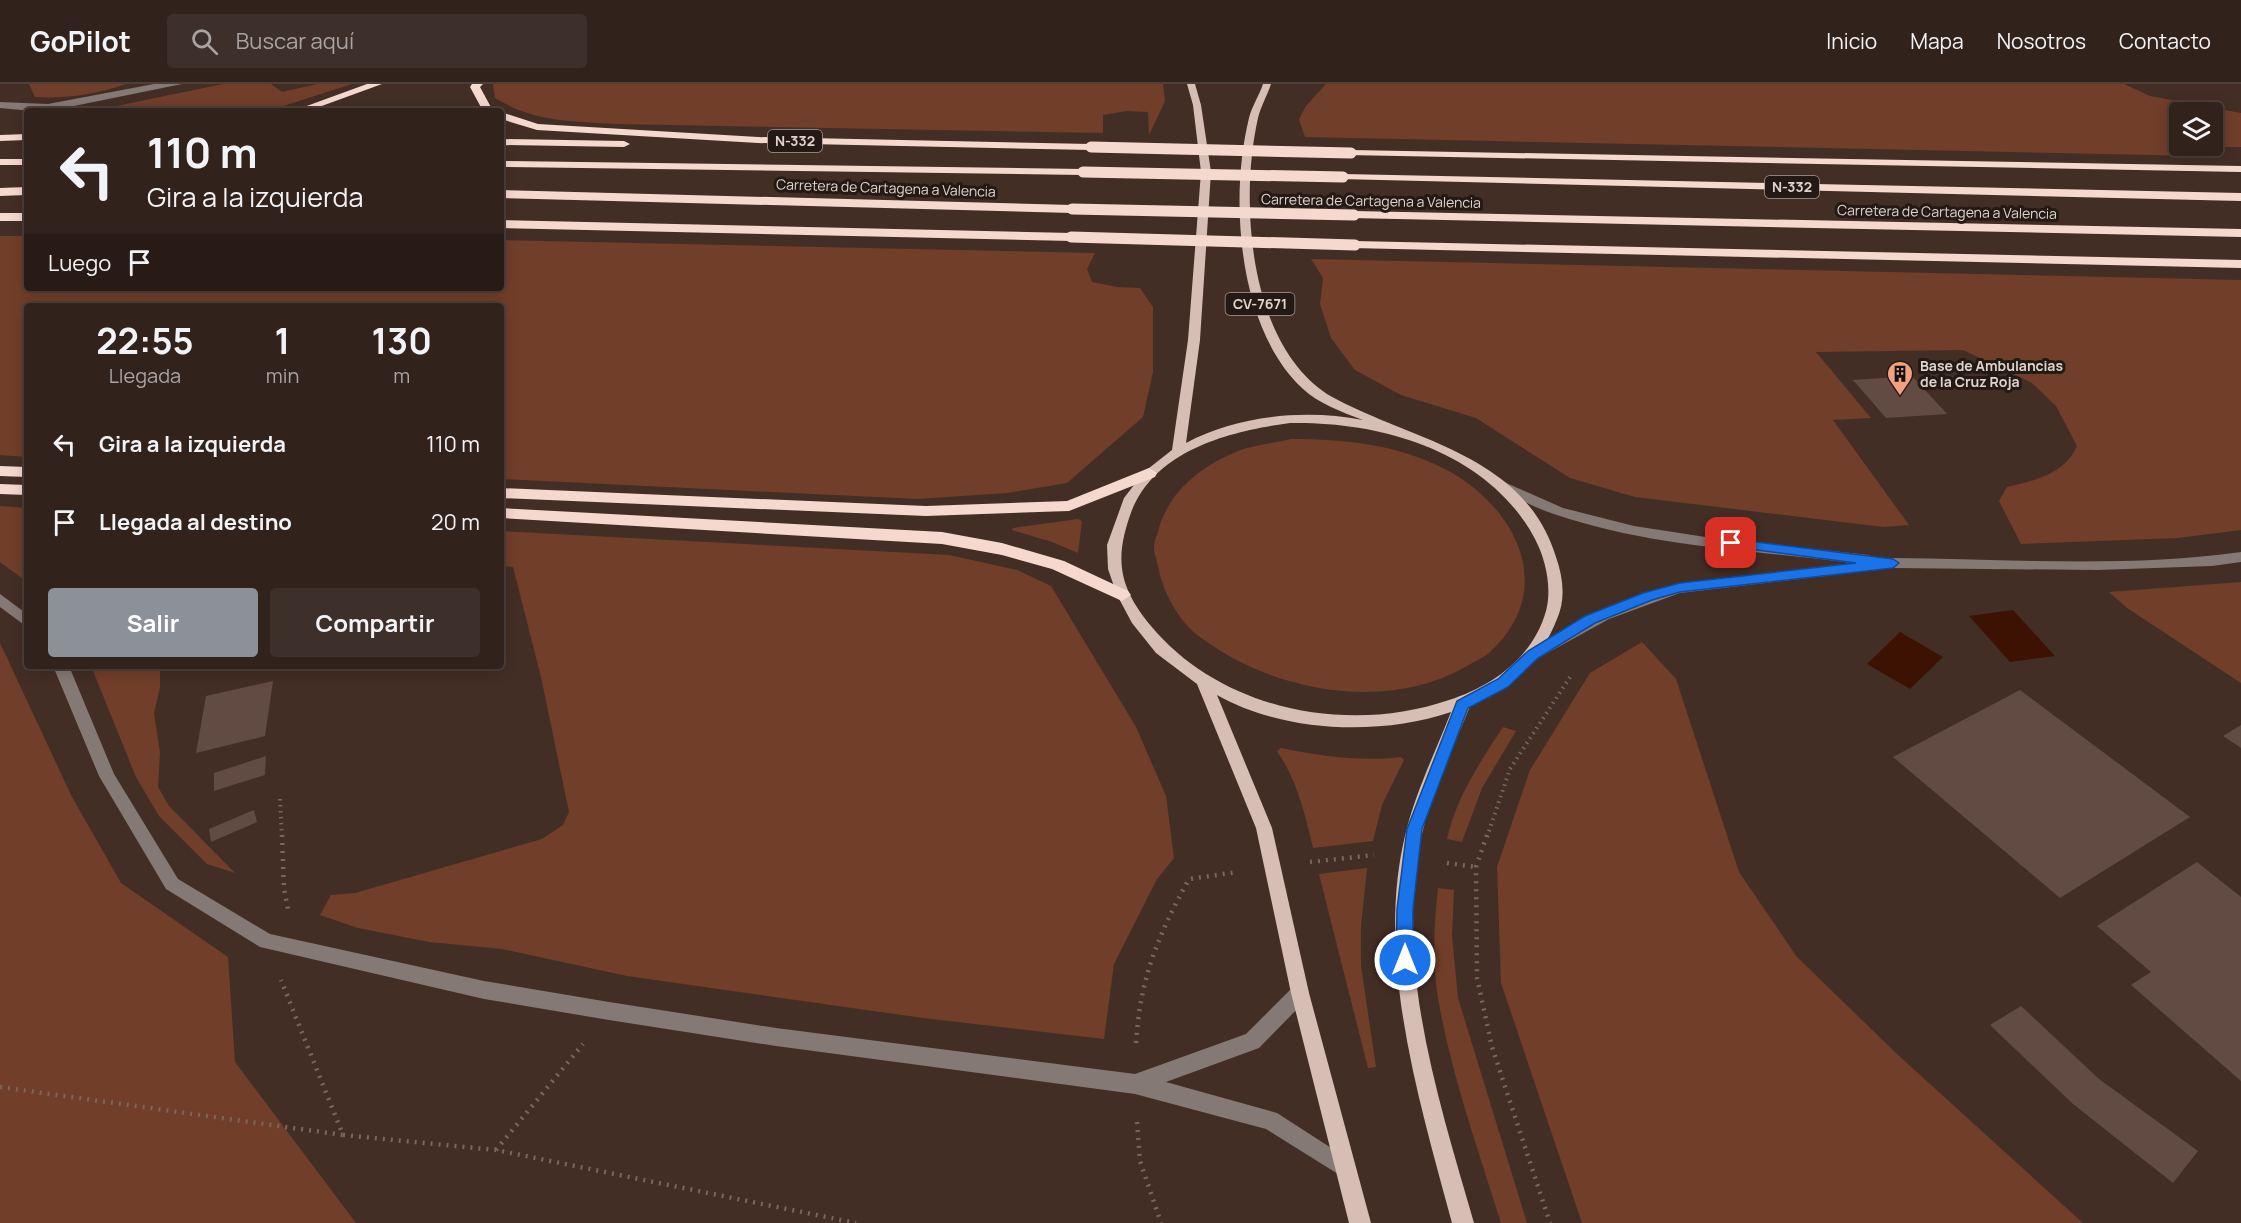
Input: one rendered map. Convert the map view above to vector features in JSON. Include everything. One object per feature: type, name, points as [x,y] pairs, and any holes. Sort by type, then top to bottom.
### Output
[{"type":"highway","points":[[307,108],[377,84]]},
{"type":"highway","points":[[478,84],[476,87],[486,108]]},
{"type":"highway","name":"N-332","points":[[504,116],[537,128],[758,140],[2241,170]]},
{"type":"highway","points":[[0,138],[24,137]]},
{"type":"highway","points":[[504,142],[678,144],[758,140]]},
{"type":"highway","points":[[0,162],[24,162]]},
{"type":"highway","name":"Carretera de Cartagena a Valencia","points":[[504,164],[1083,172],[2241,197]]},
{"type":"highway","points":[[0,192],[24,191]]},
{"type":"highway","name":"Carretera de Cartagena a Valencia","points":[[504,194],[1072,209],[2241,233]]},
{"type":"highway","points":[[2,217],[24,217]]},
{"type":"highway","points":[[504,224],[2241,264]]},
{"type":"highway","points":[[0,471],[24,472]]},
{"type":"highway","points":[[504,493],[926,511],[1070,506],[1149,473]]},
{"type":"highway","points":[[0,489],[24,490]]},
{"type":"highway","points":[[504,513],[818,529],[942,538],[1002,549],[1058,565],[1122,595]]},
{"type":"main road","points":[[1178,452],[1194,340],[1206,172],[1197,105],[1191,84]]},
{"type":"main road","name":"CV-7671","points":[[1267,84],[1253,119],[1248,171],[1248,255],[1271,337],[1284,362],[1308,386],[1328,400],[1424,440],[1466,460],[1504,486],[1537,524],[1554,567],[1554,612],[1533,655],[1503,683],[1462,705],[1400,720],[1332,721],[1264,708],[1204,682],[1152,642],[1122,595],[1113,550],[1124,509],[1149,473],[1178,452],[1230,430],[1268,422],[1320,419],[1373,425],[1424,440]]},
{"type":"main road","points":[[1204,682],[1264,828],[1300,993],[1360,1223]]},
{"type":"main road","points":[[1462,705],[1414,829],[1405,909],[1405,960],[1414,1020],[1435,1120],[1463,1223]]},
{"type":"street","points":[[129,90],[138,84]]},
{"type":"street","points":[[0,105],[53,108],[86,103],[129,90],[178,84]]},
{"type":"street","points":[[1504,486],[1557,510],[1608,524],[1708,540],[1893,563],[2097,565],[2212,561],[2241,557]]},
{"type":"street","points":[[1533,655],[1590,620],[1648,596],[1680,588],[1893,563]]},
{"type":"street","points":[[0,599],[24,619]]},
{"type":"street","points":[[62,669],[107,776],[172,884],[266,941],[484,990],[609,1011],[776,1037],[1135,1084],[1270,1120],[1346,1169]]},
{"type":"street","points":[[1135,1084],[1252,1041],[1300,993]]},
{"type":"path","points":[[1550,1223],[1492,1047],[1477,978],[1476,867],[1510,769],[1551,704],[1579,667]]},
{"type":"path","points":[[280,799],[284,889],[291,923],[302,949]]},
{"type":"path","points":[[266,941],[343,1135]]},
{"type":"path","points":[[496,1150],[609,1011]]},
{"type":"path","points":[[1135,1084],[1140,1161],[1161,1223]]},
{"type":"path","points":[[0,1087],[343,1135],[496,1150],[856,1223]]},
{"type":"shaded area","points":[[29,84],[126,84],[81,95],[35,97]]},
{"type":"shaded area","points":[[223,84],[271,84],[282,92],[317,84],[352,84],[272,108],[107,108]]},
{"type":"shaded area","points":[[493,84],[1163,84],[1165,101],[1149,135],[1148,112],[1127,111],[1103,115],[1103,133],[615,124],[553,119],[524,112],[495,98]]},
{"type":"shaded area","points":[[1326,84],[2124,84],[2150,96],[2182,102],[2169,102],[2169,155],[1305,137],[1299,119],[1306,106]]},
{"type":"shaded area","points":[[2223,110],[2241,113],[2241,147],[2223,147]]},
{"type":"shaded area","points":[[0,236],[24,236],[24,291],[504,291],[504,240],[1095,253],[1087,269],[1092,282],[1117,287],[1140,288],[1153,307],[1153,372],[1143,417],[1067,483],[1007,493],[917,499],[504,479],[504,303],[24,303],[24,457],[0,455]]},
{"type":"shaded area","points":[[1311,259],[2241,280],[2241,530],[2178,538],[2021,544],[1999,501],[2007,487],[2038,479],[2057,470],[2072,456],[2077,446],[2056,406],[2032,383],[1963,350],[1816,352],[1871,418],[1833,420],[1909,525],[1883,527],[1635,497],[1570,478],[1476,418],[1401,395],[1355,370],[1331,338],[1320,304],[1323,278]]},
{"type":"shaded area","points":[[1291,439],[1351,442],[1408,454],[1445,469],[1470,485],[1491,504],[1508,526],[1520,550],[1525,575],[1522,600],[1512,626],[1490,652],[1435,681],[1400,689],[1364,692],[1328,689],[1292,682],[1257,670],[1225,654],[1189,628],[1168,597],[1155,556],[1155,542],[1164,514],[1179,491],[1212,464],[1244,449]]},
{"type":"shaded area","points":[[0,506],[24,508],[24,580],[0,562]]},
{"type":"shaded area","points":[[1078,519],[1082,521],[1078,553],[1052,542],[1012,530],[1013,528]]},
{"type":"shaded area","points":[[504,531],[949,555],[1017,570],[1051,586],[1136,727],[1166,796],[1174,858],[1157,879],[1114,964],[1104,1039],[923,1018],[627,976],[502,949],[429,942],[358,928],[320,915],[331,895],[355,893],[542,839],[563,825],[569,812],[541,677],[513,567],[504,566]]},
{"type":"shaded area","points":[[2241,582],[2241,683],[2127,608],[2109,592]]},
{"type":"shaded area","points":[[2013,610],[2055,656],[2010,662],[1969,616]]},
{"type":"shaded area","points":[[1900,632],[1943,657],[1910,689],[1867,664]]},
{"type":"shaded area","points":[[1642,642],[1676,679],[1739,872],[1797,957],[1897,1054],[2083,1223],[1582,1223],[1501,983],[1497,867],[1530,770],[1590,673]]},
{"type":"shaded area","points":[[0,643],[72,797],[121,883],[228,957],[235,1062],[356,1223],[0,1223]]},
{"type":"shaded area","points":[[92,669],[160,669],[160,687],[154,713],[160,753],[158,787],[169,806],[235,873],[207,864],[159,816],[136,777]]},
{"type":"shaded area","points":[[1503,727],[1516,731],[1482,788],[1462,842],[1447,839],[1463,795]]},
{"type":"shaded area","points":[[1281,748],[1341,757],[1371,759],[1401,757],[1404,760],[1382,805],[1373,841],[1313,848],[1295,785],[1277,751]]},
{"type":"shaded area","points":[[1367,868],[1361,926],[1361,966],[1376,1067],[1368,1068],[1319,874]]},
{"type":"shaded area","points":[[1438,888],[1454,890],[1452,936],[1458,998],[1527,1223],[1501,1223],[1458,1083],[1443,1026],[1436,984],[1434,943]]},
{"type":"building","name":"Base de Ambulancias de la Cruz Roja","points":[[1912,376],[1947,414],[1886,418],[1853,380]]},
{"type":"building","points":[[273,681],[265,736],[196,753],[206,696]]},
{"type":"building","points":[[2020,690],[2190,817],[2060,898],[1893,757]]},
{"type":"building","points":[[2241,725],[2241,748],[2223,736]]},
{"type":"building","points":[[266,756],[265,775],[214,791],[214,773]]},
{"type":"building","points":[[254,810],[257,822],[211,842],[209,829]]},
{"type":"building","points":[[2197,862],[2241,897],[2241,1081],[2131,985],[2151,972],[2097,926]]},
{"type":"building","points":[[2021,1006],[2099,1079],[2198,1151],[2173,1183],[2073,1104],[1990,1025]]},
{"type":"place","name":"Base de Ambulancias de la Cruz Roja","points":[[1900,397]]},
{"type":"route","points":[[1405,960],[1405,909],[1414,829],[1462,705],[1503,683],[1533,655],[1590,620],[1648,596],[1680,588],[1722,582],[1893,563],[1731,543]]}]
